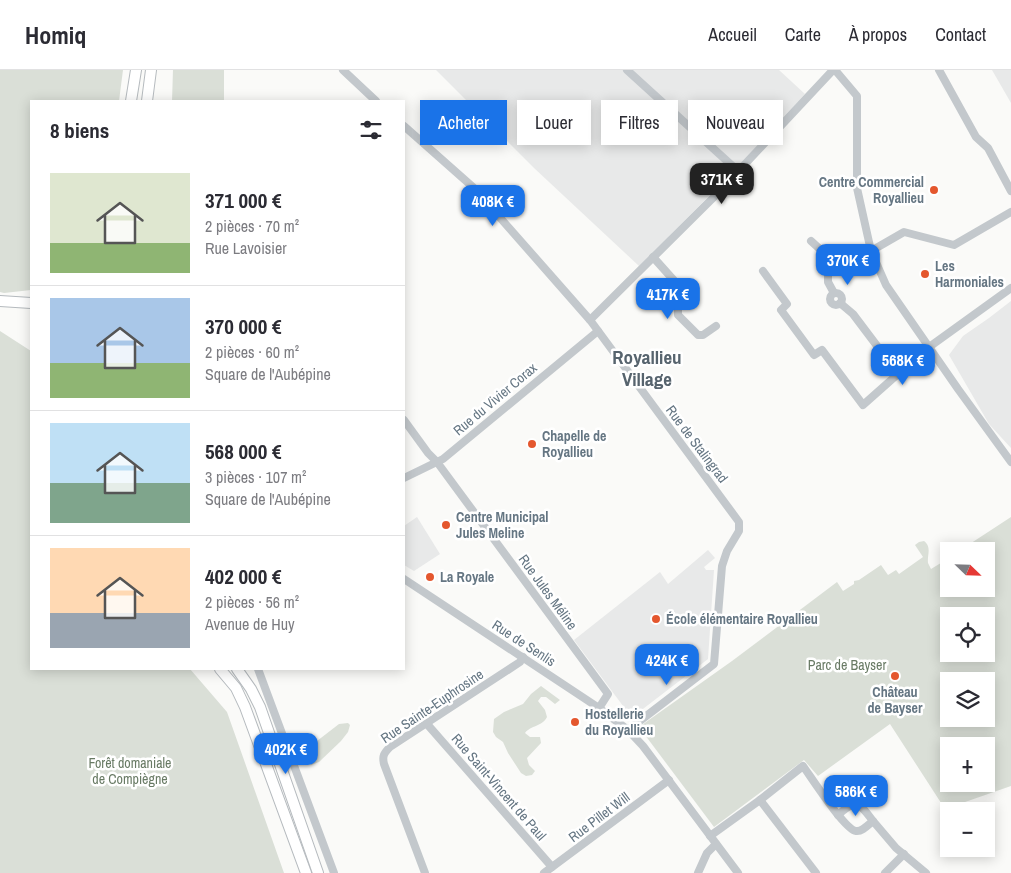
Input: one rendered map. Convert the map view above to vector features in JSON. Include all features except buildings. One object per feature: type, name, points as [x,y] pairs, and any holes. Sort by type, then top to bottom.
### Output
[{"type":"main road","points":[[131,100],[136,70]]},
{"type":"main road","points":[[147,100],[150,70]]},
{"type":"main road","points":[[0,301],[30,303]]},
{"type":"main road","points":[[221,670],[236,688],[246,707],[306,873]]},
{"type":"main road","points":[[238,670],[251,689],[260,707],[318,873]]},
{"type":"street","points":[[343,70],[375,100]]},
{"type":"street","points":[[627,70],[738,171]]},
{"type":"street","points":[[590,320],[717,194],[834,70],[857,96],[857,188],[871,251],[886,285],[1011,462]]},
{"type":"street","points":[[939,70],[976,137],[988,148],[1011,190]]},
{"type":"street","name":"Rue de Stalingrad","points":[[405,127],[474,188],[590,320],[739,522],[740,530],[727,551],[722,566],[714,664],[628,730]]},
{"type":"street","points":[[871,251],[904,232],[954,245],[1011,212]]},
{"type":"street","points":[[811,241],[822,251],[828,267],[828,282],[834,293],[839,293],[842,296],[840,303],[853,314],[898,375]]},
{"type":"street","points":[[653,257],[687,296],[678,305],[678,315],[693,332],[698,335],[703,334],[716,326]]},
{"type":"street","points":[[763,271],[788,304],[781,310],[814,355],[822,350],[863,405],[929,347],[1011,288]]},
{"type":"street","name":"Rue du Vivier Corax","points":[[405,477],[443,459],[598,331]]},
{"type":"street","name":"Rue Jules Méline","points":[[405,421],[608,694],[599,708]]},
{"type":"street","name":"Rue de Senlis","points":[[405,580],[599,708],[628,730],[669,780],[738,873]]},
{"type":"street","name":"Rue Sainte-Euphrosine","points":[[425,873],[383,754],[520,662],[523,657]]},
{"type":"street","points":[[258,670],[334,873]]},
{"type":"street","name":"Rue Saint-Vincent de Paul","points":[[427,724],[552,867]]},
{"type":"street","points":[[710,836],[803,766],[850,829],[860,831],[873,822]]},
{"type":"street","name":"Rue Pillet Will","points":[[544,873],[669,780]]},
{"type":"street","points":[[760,800],[816,873]]},
{"type":"street","points":[[838,815],[849,805],[855,804],[862,807],[896,848],[926,873]]},
{"type":"street","points":[[698,873],[707,853],[716,844]]},
{"type":"street","points":[[885,873],[904,854]]},
{"type":"shaded area","points":[[436,70],[779,70],[805,94],[783,118],[783,100],[688,100],[688,145],[757,145],[639,266],[507,141],[507,100],[466,100]]},
{"type":"shaded area","points":[[992,70],[1011,70],[1011,103]]},
{"type":"shaded area","points":[[1011,301],[1011,448],[989,424],[949,355],[963,336]]},
{"type":"shaded area","points":[[417,517],[440,554],[414,571],[405,566],[405,525]]},
{"type":"shaded area","name":"École élémentaire Royallieu","points":[[708,550],[715,558],[704,567],[706,570],[714,570],[708,659],[635,715],[629,714],[574,640],[660,572],[668,584]]},
{"type":"green space","points":[[0,70],[123,70],[119,100],[30,100],[30,290],[0,292]]},
{"type":"green space","points":[[173,70],[224,70],[224,100],[172,100]]},
{"type":"green space","name":"Forêt domaniale de Compiègne","points":[[0,331],[30,350],[30,670],[191,670],[227,712],[284,873],[0,873]]},
{"type":"green space","name":"Parc de Bayser","points":[[1011,517],[1011,786],[995,792],[995,737],[940,737],[940,792],[994,792],[965,802],[940,802],[890,724],[818,776],[804,760],[714,827],[639,727],[732,661],[837,582],[843,591],[854,584],[854,581],[859,580],[881,565],[888,575],[896,570],[899,574],[923,557],[915,545],[924,541],[928,546],[928,563],[931,569],[940,564],[940,598],[995,598],[995,542],[973,542]]},
{"type":"green space","points":[[541,686],[560,700],[555,704],[546,697],[541,697],[538,701],[545,710],[547,717],[542,723],[525,733],[530,737],[540,737],[541,743],[527,758],[529,765],[535,771],[532,775],[526,776],[521,773],[503,742],[493,732],[494,719],[504,712],[523,704]]},
{"type":"green space","points":[[348,723],[350,725],[348,732],[341,741],[319,762],[311,765],[308,760],[313,745],[339,724]]},
{"type":"place","name":"Centre Commercial Royallieu","points":[[934,190]]},
{"type":"place","name":"Les Harmoniales","points":[[925,274]]},
{"type":"place","name":"Chapelle de Royallieu","points":[[532,444]]},
{"type":"place","name":"Centre Municipal Jules Meline","points":[[446,525]]},
{"type":"place","name":"La Royale","points":[[430,577]]},
{"type":"place","name":"École élémentaire Royallieu","points":[[656,619]]},
{"type":"place","name":"Château de Bayser","points":[[895,676]]},
{"type":"place","name":"Hostellerie du Royallieu","points":[[575,722]]},
{"type":"district","name":"Royallieu Village","points":[[647,368]]}]
